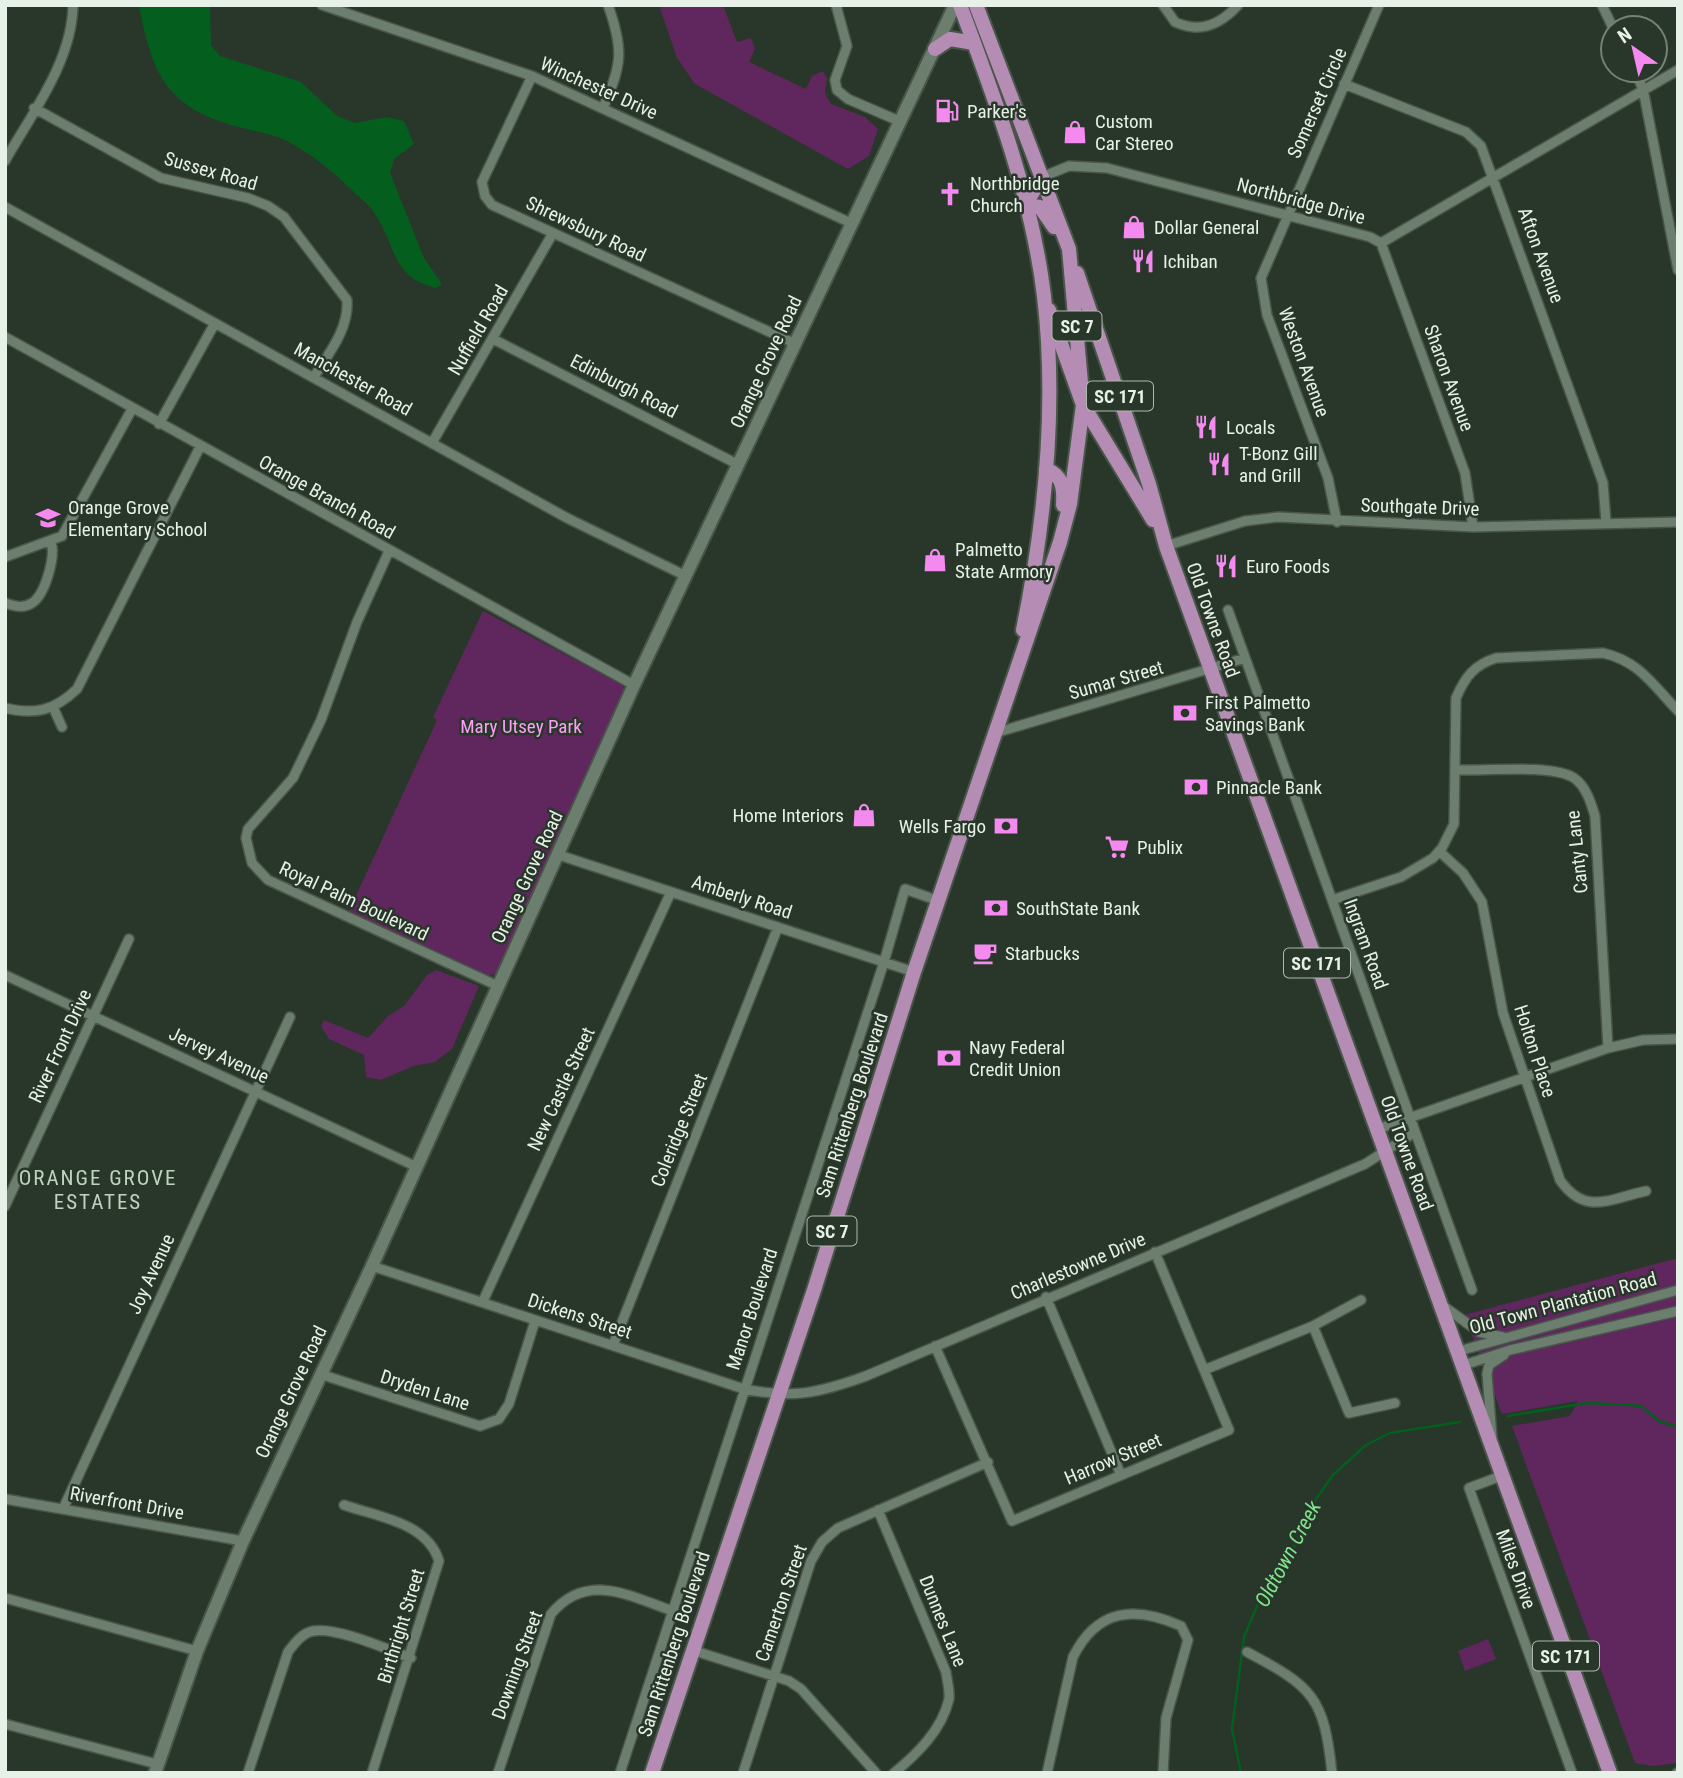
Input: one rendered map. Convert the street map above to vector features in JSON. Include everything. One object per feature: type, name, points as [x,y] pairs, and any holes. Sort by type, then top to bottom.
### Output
[{"type":"main road","name":"Sam Rittenberg Boulevard","points":[[958,5],[1006,133],[1025,205],[1044,296],[1048,394],[1046,469],[1032,579],[1011,689]]},
{"type":"main road","name":"Sam Rittenberg Boulevard","points":[[652,1773],[779,1396],[914,972],[1060,542],[1070,504],[1083,405],[1069,248],[976,5]]},
{"type":"main road","points":[[934,49],[950,39],[959,38],[974,43]]},
{"type":"main road","points":[[1006,133],[1025,163],[1042,177],[1025,205],[1040,207],[1069,248]]},
{"type":"main road","name":"Old Towne Road","points":[[1069,248],[1149,484],[1166,546],[1610,1773]]},
{"type":"main road","name":"Old Towne Road","points":[[1044,296],[1083,405],[1166,546]]},
{"type":"main road","points":[[1046,469],[1058,476],[1064,491],[1060,542]]},
{"type":"street","points":[[5,161],[65,53],[72,31],[73,5]]},
{"type":"street","name":"Winchester Drive","points":[[322,5],[333,12],[532,76],[853,223]]},
{"type":"street","points":[[603,108],[617,76],[620,49],[608,5]]},
{"type":"street","points":[[835,5],[847,46],[835,80],[838,90],[848,99],[900,121]]},
{"type":"street","name":"Orange Grove Road","points":[[156,1768],[197,1651],[243,1541],[372,1266],[635,685],[934,49],[958,5]]},
{"type":"street","points":[[1163,5],[1175,22],[1199,28],[1224,21],[1238,5]]},
{"type":"street","name":"Somerset Circle","points":[[1287,215],[1379,5]]},
{"type":"street","name":"Northbridge Drive","points":[[1042,177],[1069,166],[1107,168],[1370,237],[1381,243],[1678,70]]},
{"type":"street","name":"Shrewsbury Road","points":[[532,76],[482,182],[492,205],[796,344]]},
{"type":"street","name":"Afton Avenue","points":[[1344,84],[1466,132],[1481,146],[1494,175],[1604,483],[1606,522]]},
{"type":"street","points":[[1641,84],[1678,270]]},
{"type":"street","name":"Sussex Road","points":[[34,108],[162,178],[248,198],[268,206],[284,217],[347,300],[348,315],[343,329],[314,377]]},
{"type":"street","name":"Manchester Road","points":[[5,207],[567,518],[687,576]]},
{"type":"street","name":"Weston Avenue","points":[[1287,215],[1261,278],[1262,299],[1328,478],[1337,522]]},
{"type":"street","name":"Nuffield Road","points":[[432,443],[553,233]]},
{"type":"street","name":"Sharon Avenue","points":[[1381,243],[1465,473],[1473,527]]},
{"type":"street","points":[[159,424],[215,323]]},
{"type":"street","name":"Orange Branch Road","points":[[5,338],[635,685]]},
{"type":"street","name":"Edinburgh Road","points":[[493,339],[739,465]]},
{"type":"street","points":[[5,557],[62,536],[132,409]]},
{"type":"street","points":[[5,708],[37,713],[53,707],[77,689],[200,447]]},
{"type":"street","name":"Southgate Drive","points":[[1166,546],[1245,521],[1278,517],[1473,527],[1678,522]]},
{"type":"street","points":[[5,603],[23,607],[36,600],[54,559],[51,542]]},
{"type":"street","name":"Royal Palm Boulevard","points":[[389,551],[356,622],[321,720],[293,778],[248,829],[247,851],[252,863],[268,880],[498,986]]},
{"type":"street","name":"Ingram Road","points":[[1228,610],[1472,1290]]},
{"type":"street","points":[[1332,900],[1401,877],[1420,867],[1439,851],[1454,824],[1456,698],[1463,681],[1473,669],[1496,658],[1602,653],[1633,662],[1678,711]]},
{"type":"street","name":"Sumar Street","points":[[995,733],[1245,658]]},
{"type":"street","points":[[53,707],[62,727]]},
{"type":"street","name":"Canty Lane","points":[[1455,770],[1553,772],[1572,777],[1585,791],[1595,816],[1608,1048]]},
{"type":"street","name":"Holton Place","points":[[1439,851],[1463,873],[1482,902],[1503,1013],[1560,1180],[1571,1197],[1584,1202],[1646,1191]]},
{"type":"street","name":"Amberly Road","points":[[559,855],[914,972]]},
{"type":"street","name":"Manor Boulevard","points":[[620,1773],[884,962],[905,889],[939,901]]},
{"type":"street","name":"New Castle Street","points":[[483,1301],[671,891]]},
{"type":"street","name":"Coleridge Street","points":[[613,1345],[778,927]]},
{"type":"street","name":"River Front Drive","points":[[5,1206],[129,939]]},
{"type":"street","name":"Jervey Avenue","points":[[5,975],[417,1167]]},
{"type":"street","name":"Joy Avenue","points":[[63,1509],[290,1017]]},
{"type":"street","points":[[1378,1129],[1608,1048],[1643,1040],[1678,1039]]},
{"type":"street","name":"Charlestowne Drive","points":[[779,1396],[800,1396],[840,1385],[935,1346],[1386,1153],[1415,1132]]},
{"type":"street","points":[[1154,1252],[1204,1370],[1312,1326],[1362,1300]]},
{"type":"street","name":"Dickens Street","points":[[372,1266],[744,1390],[779,1396]]},
{"type":"street","name":"Old Town Plantation Road","points":[[1461,1358],[1506,1337],[1678,1290]]},
{"type":"street","points":[[1046,1297],[1121,1475]]},
{"type":"street","points":[[1441,1304],[1479,1332],[1506,1337],[1510,1350],[1489,1365],[1487,1374],[1492,1451]]},
{"type":"street","name":"Old Town Plantation Road","points":[[1461,1358],[1592,1334],[1678,1311]]},
{"type":"street","name":"Dryden Lane","points":[[320,1374],[480,1426],[499,1419],[509,1404],[535,1321]]},
{"type":"street","points":[[1312,1326],[1349,1413],[1395,1403]]},
{"type":"street","points":[[935,1346],[988,1462]]},
{"type":"street","name":"Harrow Street","points":[[988,1462],[1012,1521],[1229,1430],[1204,1370]]},
{"type":"street","name":"Camerton Street","points":[[743,1773],[811,1561],[822,1542],[838,1528],[988,1462]]},
{"type":"street","name":"Miles Drive","points":[[1501,1476],[1469,1488],[1572,1773]]},
{"type":"street","name":"Riverfront Drive","points":[[5,1499],[243,1541]]},
{"type":"street","name":"Birthright Street","points":[[344,1505],[421,1532],[436,1549],[439,1561],[411,1658],[372,1773]]},
{"type":"street","name":"Dunnes Lane","points":[[878,1510],[947,1672],[949,1698],[935,1730],[917,1754],[894,1773]]},
{"type":"street","name":"Downing Street","points":[[498,1773],[551,1614],[563,1600],[580,1591],[613,1591],[673,1611]]},
{"type":"street","points":[[5,1598],[197,1651]]},
{"type":"street","points":[[1047,1773],[1073,1657],[1090,1632],[1108,1618],[1143,1613],[1181,1626],[1188,1640],[1166,1718],[1163,1773]]},
{"type":"street","points":[[248,1773],[288,1652],[297,1640],[310,1631],[328,1630],[411,1658]]},
{"type":"street","points":[[692,1650],[774,1676],[801,1689],[876,1773]]},
{"type":"street","points":[[1247,1652],[1299,1683],[1317,1702],[1325,1721],[1332,1773]]},
{"type":"street","points":[[5,1724],[156,1768]]},
{"type":"green space","points":[[659,5],[723,5],[737,42],[751,38],[755,49],[749,62],[806,89],[812,76],[823,71],[827,78],[825,93],[831,104],[865,117],[878,129],[869,156],[848,169],[695,84],[677,58]]},
{"type":"green space","name":"Mary Utsey Park","points":[[483,611],[621,684],[626,690],[499,972],[488,976],[349,911],[437,720],[433,717]]},
{"type":"green space","points":[[436,970],[479,986],[452,1049],[435,1062],[413,1066],[381,1080],[366,1077],[364,1055],[329,1039],[321,1026],[324,1020],[368,1038],[388,1016],[404,1006],[427,975]]},
{"type":"green space","points":[[1678,1258],[1678,1763],[1653,1766],[1635,1763],[1512,1426],[1570,1416],[1578,1401],[1502,1414],[1464,1315]]},
{"type":"green space","points":[[1488,1639],[1496,1659],[1465,1671],[1458,1651]]},
{"type":"shaded area","points":[[139,5],[210,5],[211,45],[220,56],[301,82],[337,116],[355,123],[387,117],[404,121],[414,144],[394,159],[390,173],[424,258],[442,284],[436,288],[411,277],[397,259],[371,209],[341,179],[314,158],[278,137],[206,116],[174,94],[155,65]]},
{"type":"waterway","name":"Oldtown Creek","points":[[1508,1416],[1587,1403],[1629,1405],[1641,1406],[1659,1421],[1678,1427]]},
{"type":"waterway","name":"Oldtown Creek","points":[[1241,1773],[1232,1729],[1244,1637],[1260,1599],[1279,1566],[1293,1549],[1316,1499],[1333,1475],[1366,1445],[1390,1433],[1460,1422]]},
{"type":"place","name":"Parker's","points":[[947,111]]},
{"type":"place","name":"Custom Car Stereo","points":[[1075,132]]},
{"type":"place","name":"Northbridge Church","points":[[950,194]]},
{"type":"place","name":"Dollar General","points":[[1134,227]]},
{"type":"place","name":"Ichiban","points":[[1143,261]]},
{"type":"place","name":"Locals","points":[[1206,427]]},
{"type":"place","name":"T-Bonz Gill and Grill","points":[[1219,464]]},
{"type":"place","name":"Orange Grove Elementary School","points":[[48,518]]},
{"type":"place","name":"Palmetto State Armory","points":[[935,560]]},
{"type":"place","name":"Euro Foods","points":[[1226,566]]},
{"type":"place","name":"First Palmetto Savings Bank","points":[[1185,713]]},
{"type":"place","name":"Pinnacle Bank","points":[[1196,787]]},
{"type":"place","name":"Home Interiors","points":[[864,815]]},
{"type":"place","name":"Wells Fargo","points":[[1006,826]]},
{"type":"place","name":"Publix","points":[[1117,847]]},
{"type":"place","name":"SouthState Bank","points":[[996,908]]},
{"type":"place","name":"Starbucks","points":[[985,953]]},
{"type":"place","name":"Navy Federal Credit Union","points":[[949,1058]]},
{"type":"district","name":"ORANGE GROVE ESTATES","points":[[98,1190]]}]
